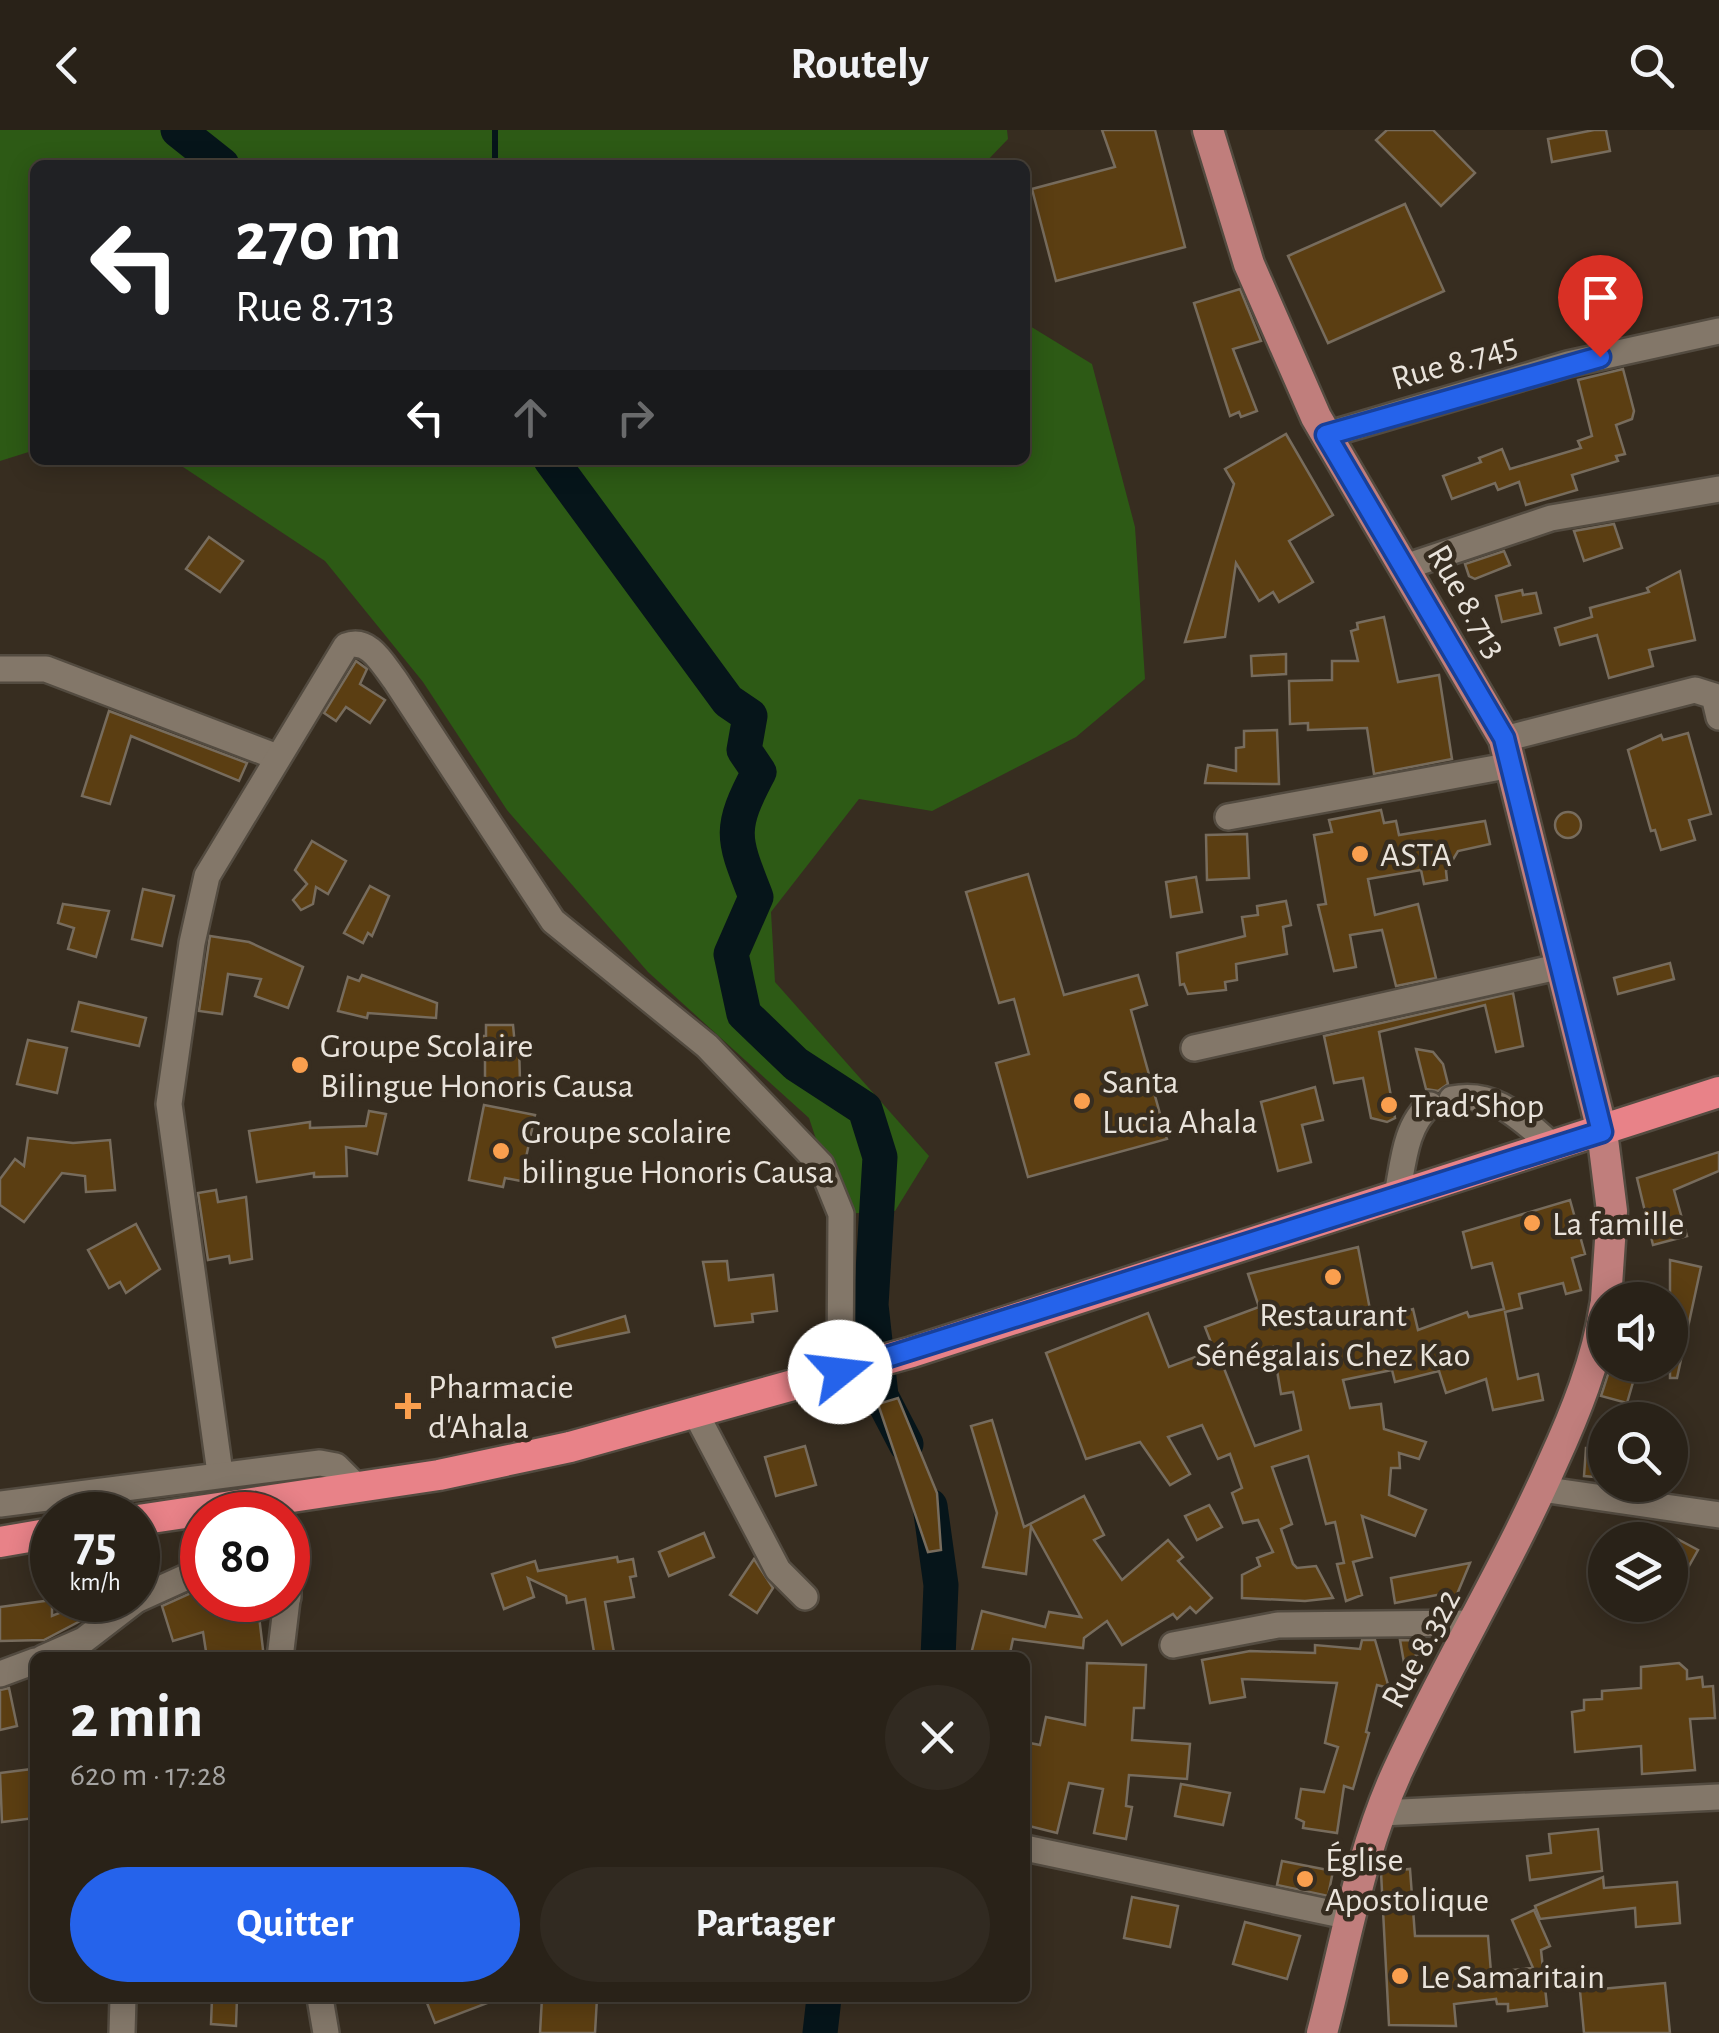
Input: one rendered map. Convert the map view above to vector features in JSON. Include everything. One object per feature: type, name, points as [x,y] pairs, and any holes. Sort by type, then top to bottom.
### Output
[{"type":"highway","points":[[310,1498],[356,1486],[439,1474],[570,1447],[840,1372],[1719,1092]]},
{"type":"highway","points":[[0,1542],[30,1537]]},
{"type":"main road","name":"Rue 8.713","points":[[1212,131],[1249,264],[1326,435],[1508,752],[1602,1132]]},
{"type":"main road","name":"Rue 8.322","points":[[1602,1132],[1612,1212],[1607,1282]]},
{"type":"main road","name":"Rue 8.322","points":[[1322,2033],[1351,1917],[1398,1771],[1541,1490],[1588,1370]]},
{"type":"street","name":"Rue 8.745","points":[[1326,435],[1568,364],[1719,331]]},
{"type":"street","points":[[1405,567],[1551,518],[1719,489]]},
{"type":"street","points":[[220,1473],[169,1104],[192,942],[207,876],[346,646],[356,642],[368,646],[395,680],[553,921],[708,1046],[821,1165],[841,1214],[840,1372]]},
{"type":"street","points":[[0,669],[46,669],[277,757]]},
{"type":"street","points":[[1228,817],[1508,752],[1694,690],[1714,696],[1719,717]]},
{"type":"street","points":[[1194,1048],[1562,966]]},
{"type":"street","points":[[1397,1195],[1406,1146],[1422,1111],[1441,1102],[1473,1095],[1496,1101],[1552,1146]]},
{"type":"street","points":[[695,1412],[778,1570],[805,1597]]},
{"type":"street","points":[[0,1504],[320,1463],[336,1466],[356,1486]]},
{"type":"street","points":[[1541,1490],[1719,1515]]},
{"type":"street","points":[[89,1649],[115,1622]]},
{"type":"street","points":[[281,1652],[284,1622]]},
{"type":"street","points":[[1173,1644],[1278,1625],[1475,1623]]},
{"type":"street","points":[[0,1674],[30,1663]]},
{"type":"street","points":[[1382,1813],[1719,1797]]},
{"type":"street","points":[[1030,1849],[1351,1917]]},
{"type":"street","points":[[122,2033],[123,2002]]},
{"type":"street","points":[[321,2002],[326,2033]]},
{"type":"green space","points":[[0,130],[1007,130],[1008,139],[988,160],[30,160],[30,452],[0,461]]},
{"type":"green space","points":[[1030,326],[1092,364],[1135,527],[1145,679],[1076,737],[932,811],[859,799],[771,912],[775,982],[929,1156],[895,1211],[841,1214],[809,1118],[648,972],[507,810],[423,682],[325,561],[180,465],[1030,465]]},
{"type":"building","points":[[1102,130],[1155,130],[1185,247],[1056,281],[1032,189],[1115,167]]},
{"type":"building","points":[[1387,130],[1433,130],[1475,173],[1441,206],[1376,140]]},
{"type":"building","points":[[1606,130],[1610,151],[1552,162],[1548,139]]},
{"type":"building","points":[[1405,204],[1444,291],[1328,343],[1288,256]]},
{"type":"building","points":[[1240,289],[1261,341],[1233,349],[1257,411],[1241,417],[1239,412],[1230,416],[1194,303]]},
{"type":"building","points":[[1623,369],[1634,411],[1632,419],[1616,425],[1625,454],[1616,456],[1618,461],[1572,475],[1577,490],[1526,505],[1519,482],[1498,490],[1495,483],[1452,499],[1443,476],[1481,462],[1479,458],[1502,449],[1510,469],[1581,448],[1578,441],[1592,436],[1578,380]]},
{"type":"building","points":[[1286,434],[1333,515],[1289,541],[1313,582],[1279,602],[1273,592],[1259,601],[1236,563],[1225,637],[1185,642],[1234,484],[1225,469]]},
{"type":"building","points":[[1614,524],[1622,548],[1584,561],[1574,531]]},
{"type":"building","points":[[209,537],[243,561],[220,592],[186,569]]},
{"type":"building","points":[[1504,551],[1510,565],[1475,579],[1469,576],[1465,564]]},
{"type":"building","points":[[1680,571],[1695,640],[1649,650],[1653,666],[1609,678],[1597,635],[1560,645],[1555,628],[1592,617],[1590,608],[1649,592],[1647,588]]},
{"type":"building","points":[[1522,590],[1523,595],[1536,593],[1541,613],[1502,622],[1496,596]]},
{"type":"building","points":[[1384,617],[1398,682],[1439,675],[1452,759],[1374,774],[1367,728],[1308,730],[1308,723],[1290,724],[1289,681],[1332,680],[1332,661],[1358,661],[1351,631],[1358,629],[1357,623]]},
{"type":"building","points":[[1286,654],[1286,674],[1252,676],[1251,656]]},
{"type":"building","points":[[356,661],[367,669],[360,684],[385,700],[370,723],[346,707],[336,721],[324,713]]},
{"type":"building","points":[[109,711],[247,763],[239,781],[131,736],[110,804],[82,796]]},
{"type":"building","points":[[1277,730],[1279,784],[1205,783],[1208,765],[1236,771],[1236,748],[1244,747],[1244,731]]},
{"type":"building","points":[[1688,733],[1711,814],[1689,820],[1695,840],[1661,850],[1655,830],[1651,831],[1628,750],[1661,735],[1663,740]]},
{"type":"building","points":[[1381,810],[1384,823],[1396,821],[1399,835],[1485,821],[1490,844],[1458,851],[1446,871],[1447,880],[1424,884],[1421,870],[1368,879],[1375,915],[1418,904],[1436,978],[1396,986],[1382,930],[1350,935],[1356,967],[1334,971],[1318,905],[1326,904],[1314,835],[1332,832],[1329,820]]},
{"type":"building","points":[[1568,812],[1577,816],[1581,825],[1577,834],[1568,838],[1559,834],[1555,825],[1559,816]]},
{"type":"building","points":[[1247,834],[1249,878],[1207,880],[1206,835]]},
{"type":"building","points":[[312,841],[346,861],[328,894],[316,887],[313,904],[301,910],[293,900],[307,884],[295,870]]},
{"type":"building","name":"Santa Lucia Ahala","points":[[1028,874],[1064,995],[1138,975],[1147,1005],[1131,1010],[1167,1139],[1028,1177],[996,1063],[1029,1054],[1014,999],[999,1003],[966,892]]},
{"type":"building","points":[[1196,877],[1202,912],[1171,917],[1166,882]]},
{"type":"building","points":[[370,886],[389,896],[372,936],[368,933],[363,943],[344,933]]},
{"type":"building","points":[[143,889],[174,896],[162,946],[132,939]]},
{"type":"building","points":[[1286,901],[1291,925],[1283,927],[1287,954],[1236,964],[1237,980],[1225,982],[1226,990],[1188,994],[1184,984],[1180,985],[1177,953],[1245,936],[1242,917],[1258,915],[1257,906]]},
{"type":"building","points":[[63,904],[109,911],[96,957],[68,949],[74,928],[58,923]]},
{"type":"building","points":[[210,936],[249,942],[303,967],[288,1008],[255,996],[261,979],[228,974],[222,1014],[199,1011]]},
{"type":"building","points":[[1670,963],[1674,979],[1618,994],[1614,978]]},
{"type":"building","points":[[362,975],[437,1003],[436,1018],[368,1013],[367,1018],[338,1011],[348,977],[359,981]]},
{"type":"building","points":[[1513,993],[1523,1046],[1496,1052],[1485,1005],[1379,1032],[1395,1118],[1387,1122],[1371,1118],[1363,1078],[1334,1083],[1324,1036]]},
{"type":"building","points":[[79,1002],[146,1018],[139,1046],[72,1031]]},
{"type":"building","points":[[486,1025],[513,1025],[515,1046],[519,1046],[520,1081],[485,1081],[485,1054],[477,1054],[477,1036],[486,1036]]},
{"type":"building","points":[[28,1040],[67,1048],[57,1093],[17,1084]]},
{"type":"building","points":[[1416,1049],[1433,1052],[1443,1064],[1448,1084],[1438,1091],[1426,1089]]},
{"type":"building","points":[[1315,1087],[1323,1120],[1302,1125],[1311,1162],[1278,1171],[1261,1102]]},
{"type":"building","points":[[484,1105],[535,1115],[521,1181],[505,1178],[503,1187],[469,1180]]},
{"type":"building","points":[[369,1111],[386,1114],[377,1154],[346,1147],[347,1176],[314,1177],[314,1173],[257,1182],[249,1131],[310,1122],[310,1128],[366,1126]]},
{"type":"building","points":[[28,1138],[73,1143],[110,1140],[115,1190],[86,1192],[85,1176],[62,1173],[24,1222],[0,1205],[0,1179],[15,1159],[24,1166]]},
{"type":"building","points":[[1719,1152],[1719,1171],[1674,1190],[1687,1236],[1653,1245],[1637,1178]]},
{"type":"building","points":[[216,1190],[218,1202],[246,1197],[252,1259],[230,1263],[229,1256],[208,1260],[198,1193]]},
{"type":"building","points":[[1570,1200],[1585,1254],[1572,1258],[1581,1290],[1566,1294],[1563,1283],[1519,1294],[1522,1308],[1505,1312],[1518,1379],[1538,1374],[1543,1400],[1493,1410],[1486,1379],[1446,1393],[1439,1371],[1395,1382],[1392,1370],[1343,1380],[1350,1408],[1381,1404],[1384,1429],[1426,1442],[1419,1459],[1399,1453],[1400,1468],[1391,1468],[1389,1495],[1426,1510],[1415,1536],[1362,1516],[1372,1557],[1353,1562],[1362,1595],[1346,1601],[1337,1564],[1344,1563],[1335,1522],[1326,1524],[1308,1456],[1272,1467],[1292,1524],[1281,1529],[1293,1564],[1297,1568],[1316,1566],[1333,1598],[1305,1601],[1242,1598],[1242,1575],[1260,1566],[1257,1558],[1273,1552],[1258,1520],[1243,1523],[1232,1493],[1242,1488],[1230,1454],[1218,1459],[1202,1425],[1168,1437],[1190,1474],[1170,1485],[1140,1442],[1086,1459],[1046,1353],[1148,1313],[1169,1367],[1214,1350],[1205,1327],[1259,1307],[1248,1274],[1358,1247],[1372,1320],[1413,1309],[1418,1330],[1467,1312],[1469,1317],[1504,1309],[1492,1263],[1472,1268],[1463,1232]],"holes":[[[1273,1347],[1281,1394],[1293,1392],[1301,1430],[1255,1446],[1223,1366]]]},
{"type":"building","points":[[136,1224],[160,1269],[126,1293],[120,1282],[109,1288],[88,1250]]},
{"type":"building","points":[[1670,1260],[1701,1267],[1688,1327],[1688,1282],[1670,1282]]},
{"type":"building","points":[[727,1261],[729,1280],[773,1275],[777,1311],[752,1314],[753,1322],[715,1326],[703,1262]]},
{"type":"building","points":[[625,1316],[629,1332],[556,1347],[553,1338]]},
{"type":"building","points":[[1606,1382],[1633,1382],[1627,1402],[1601,1396]]},
{"type":"building","points":[[898,1398],[937,1493],[941,1550],[928,1552],[878,1404]]},
{"type":"building","points":[[992,1420],[1024,1527],[1084,1496],[1104,1535],[1094,1540],[1122,1580],[1168,1540],[1183,1557],[1178,1561],[1212,1598],[1196,1613],[1190,1607],[1177,1619],[1173,1614],[1122,1645],[1107,1621],[1084,1638],[1083,1648],[1013,1639],[1010,1652],[972,1652],[982,1611],[1045,1627],[1049,1612],[1081,1617],[1031,1526],[1026,1574],[983,1567],[997,1513],[971,1426]]},
{"type":"building","points":[[805,1446],[816,1485],[776,1496],[765,1457]]},
{"type":"building","points":[[1586,1448],[1588,1448],[1588,1476],[1584,1476]]},
{"type":"building","points":[[1209,1505],[1222,1527],[1197,1540],[1185,1516]]},
{"type":"building","points":[[704,1533],[714,1557],[669,1576],[659,1552]]},
{"type":"building","points":[[1688,1545],[1698,1550],[1688,1568]]},
{"type":"building","points":[[617,1557],[618,1562],[633,1559],[636,1576],[630,1577],[634,1597],[605,1602],[614,1652],[594,1652],[585,1599],[567,1603],[566,1596],[528,1578],[534,1597],[504,1609],[492,1574],[535,1561],[538,1571]]},
{"type":"building","points":[[754,1559],[773,1588],[757,1613],[730,1595]]},
{"type":"building","points":[[1470,1563],[1455,1599],[1442,1600],[1442,1594],[1395,1603],[1391,1578]]},
{"type":"building","points":[[180,1598],[180,1622],[260,1622],[263,1652],[206,1652],[203,1632],[173,1641],[162,1606]]},
{"type":"building","points":[[30,1603],[30,1622],[78,1622],[44,1640],[0,1641],[0,1607]]},
{"type":"building","points":[[1362,1640],[1375,1640],[1389,1688],[1377,1685],[1353,1789],[1344,1786],[1337,1833],[1303,1828],[1304,1822],[1296,1818],[1301,1789],[1324,1792],[1338,1747],[1325,1743],[1337,1683],[1242,1679],[1245,1697],[1210,1703],[1202,1660],[1250,1651],[1315,1653],[1315,1645],[1360,1649]]},
{"type":"building","points":[[1400,1640],[1428,1641],[1424,1656],[1416,1654],[1408,1685]]},
{"type":"building","points":[[1087,1663],[1146,1665],[1144,1708],[1134,1708],[1132,1740],[1190,1744],[1187,1779],[1129,1775],[1126,1806],[1132,1807],[1126,1839],[1094,1833],[1103,1789],[1069,1783],[1057,1833],[1030,1826],[1030,1743],[1040,1745],[1046,1717],[1085,1725]]},
{"type":"building","points":[[1679,1663],[1687,1670],[1687,1679],[1702,1677],[1703,1687],[1713,1686],[1715,1718],[1690,1719],[1695,1770],[1642,1774],[1641,1746],[1575,1752],[1572,1712],[1584,1710],[1584,1700],[1602,1699],[1602,1691],[1641,1688],[1641,1667]]},
{"type":"building","points":[[9,1688],[17,1726],[0,1730],[0,1690]]},
{"type":"building","points":[[30,1769],[30,1819],[2,1822],[0,1773]]},
{"type":"building","points":[[1181,1784],[1230,1793],[1223,1825],[1175,1816]]},
{"type":"building","points":[[1598,1829],[1602,1871],[1530,1880],[1527,1856],[1551,1853],[1549,1834]]},
{"type":"building","name":"Église Apostolique","points":[[1282,1861],[1333,1871],[1328,1896],[1277,1885]]},
{"type":"building","points":[[1410,1869],[1415,1936],[1488,1936],[1491,1972],[1533,1968],[1512,1920],[1534,1910],[1550,1946],[1541,1950],[1547,2006],[1508,2011],[1508,2004],[1497,2004],[1496,1999],[1454,2004],[1456,2026],[1389,2025],[1381,1872]]},
{"type":"building","points":[[1603,1877],[1604,1888],[1677,1882],[1680,1923],[1636,1927],[1635,1908],[1540,1919],[1535,1906]]},
{"type":"building","points":[[1132,1897],[1178,1906],[1170,1947],[1124,1938]]},
{"type":"building","points":[[1245,1922],[1300,1936],[1287,1979],[1233,1964]]},
{"type":"building","points":[[1665,1983],[1670,2033],[1584,2033],[1580,1991]]},
{"type":"building","points":[[212,2002],[237,2002],[236,2026],[211,2024]]},
{"type":"building","points":[[427,2002],[490,2002],[435,2023]]},
{"type":"building","points":[[542,2002],[597,2002],[595,2033],[540,2033]]},
{"type":"waterway","points":[[178,130],[216,160]]},
{"type":"waterway","points":[[495,130],[495,160]]},
{"type":"waterway","points":[[555,465],[728,701],[750,716],[744,750],[759,772],[742,808],[737,834],[742,861],[756,897],[731,954],[744,1014],[796,1064],[865,1109],[880,1157],[871,1305],[881,1396],[906,1444]]},
{"type":"waterway","points":[[930,1506],[941,1585],[938,1652]]},
{"type":"waterway","points":[[820,2033],[824,2002]]},
{"type":"place","name":"ASTA","points":[[1360,854]]},
{"type":"place","name":"Groupe Scolaire Bilingue Honoris Causa","points":[[300,1065]]},
{"type":"place","name":"Santa Lucia Ahala","points":[[1082,1101]]},
{"type":"place","name":"Trad'Shop","points":[[1389,1105]]},
{"type":"place","name":"Groupe scolaire bilingue Honoris Causa","points":[[501,1151]]},
{"type":"place","name":"La famille","points":[[1532,1223]]},
{"type":"place","name":"Restaurant Sénégalais Chez Kao","points":[[1333,1277]]},
{"type":"place","name":"Pharmacie d'Ahala","points":[[408,1406]]},
{"type":"place","name":"Église Apostolique","points":[[1305,1879]]},
{"type":"place","name":"Le Samaritain","points":[[1400,1976]]},
{"type":"route","points":[[840,1372],[1602,1132],[1504,738],[1326,435],[1600,357]]}]
